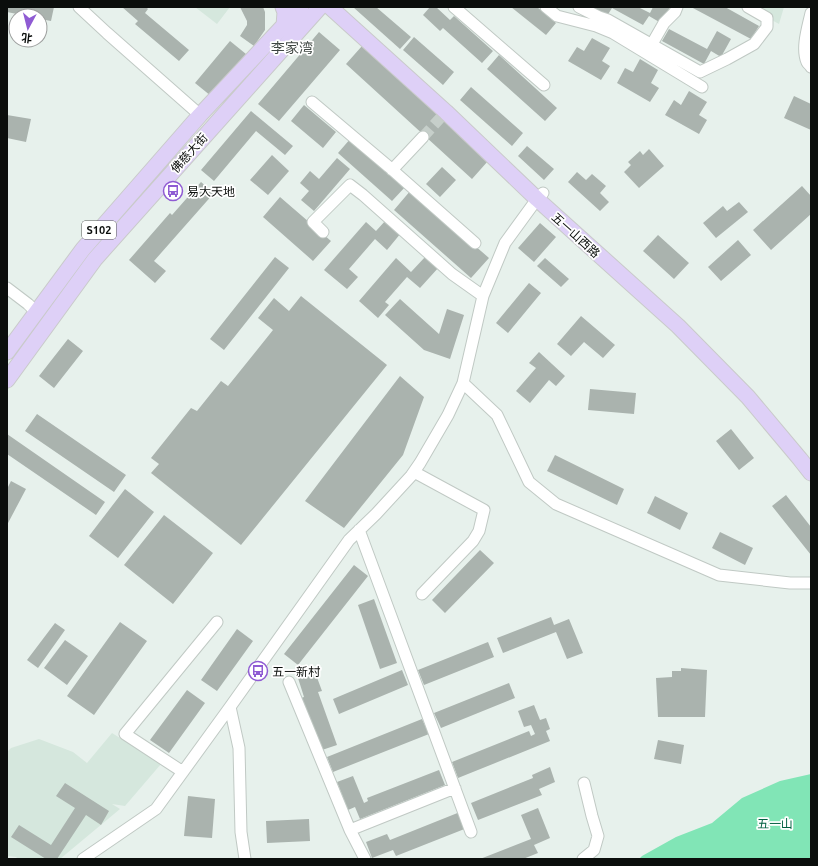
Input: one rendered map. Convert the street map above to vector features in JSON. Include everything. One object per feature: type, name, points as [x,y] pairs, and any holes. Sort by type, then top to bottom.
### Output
[{"type":"main road","points":[[283,7],[285,12],[284,26]]},
{"type":"main road","name":"佛慈大街","points":[[7,352],[83,249],[200,115],[301,7]]},
{"type":"main road","name":"佛慈大街","points":[[7,380],[95,258],[320,7]]},
{"type":"main road","name":"五一山西路","points":[[330,7],[444,114],[683,319],[754,391],[811,458]]},
{"type":"main road","name":"五一山西路","points":[[342,7],[452,106],[540,196],[678,326],[748,397],[811,473]]},
{"type":"street","points":[[79,7],[200,115]]},
{"type":"street","points":[[454,7],[544,85]]},
{"type":"street","points":[[546,7],[557,16],[596,26],[613,33],[702,87]]},
{"type":"street","points":[[579,7],[608,20],[700,72],[754,44],[767,27],[767,18],[748,7]]},
{"type":"street","points":[[652,44],[664,23],[678,7]]},
{"type":"street","points":[[811,13],[806,35],[805,51],[807,61],[811,67]]},
{"type":"street","points":[[312,102],[475,243]]},
{"type":"street","points":[[392,170],[423,137]]},
{"type":"street","points":[[323,232],[313,222],[350,185],[364,195],[452,274],[483,296]]},
{"type":"street","points":[[83,859],[156,809],[349,540],[376,514],[414,472],[448,415],[463,383],[483,296],[505,244],[540,196]]},
{"type":"street","points":[[7,288],[36,312]]},
{"type":"street","points":[[463,383],[497,415],[529,482],[556,504],[719,575],[790,583],[811,583]]},
{"type":"street","points":[[414,472],[484,510],[479,531],[473,541],[422,594]]},
{"type":"street","points":[[359,530],[471,832]]},
{"type":"street","points":[[183,772],[125,734],[217,622]]},
{"type":"street","points":[[289,682],[350,830],[365,859]]},
{"type":"street","points":[[230,707],[240,748],[241,832],[245,859]]},
{"type":"street","points":[[583,859],[594,850],[598,836],[584,783]]},
{"type":"street","points":[[350,830],[455,788]]},
{"type":"shaded area","points":[[195,7],[230,7],[217,24]]},
{"type":"shaded area","points":[[748,7],[784,7],[779,24]]},
{"type":"shaded area","points":[[112,733],[161,764],[125,806],[112,804],[120,809],[60,859],[18,859],[16,857],[7,856],[7,752],[11,748],[39,739],[73,752],[87,763]]},
{"type":"green space","name":"五一山","points":[[811,774],[811,859],[639,859],[676,837],[712,823],[742,798],[780,781]]},
{"type":"building","points":[[7,7],[54,7],[51,21],[48,20],[48,8],[8,8],[7,12]]},
{"type":"building","points":[[122,7],[146,7],[148,9],[145,13],[189,50],[179,61],[135,24],[138,21]]},
{"type":"building","points":[[240,7],[263,7],[265,12],[265,30],[254,46],[240,36],[247,25],[247,21]]},
{"type":"building","points":[[353,7],[376,7],[411,37],[400,49]]},
{"type":"building","points":[[430,7],[436,7],[450,20],[454,16],[493,51],[482,63],[443,28],[440,31],[423,15]]},
{"type":"building","points":[[511,7],[537,7],[556,23],[546,35]]},
{"type":"building","points":[[590,7],[638,7],[650,13],[653,7],[670,7],[661,23],[649,16],[643,25],[612,8],[607,16]]},
{"type":"building","points":[[691,7],[725,7],[759,26],[751,39]]},
{"type":"building","points":[[669,29],[707,49],[717,31],[731,39],[721,57],[711,51],[704,64],[662,41]]},
{"type":"building","points":[[319,32],[340,50],[279,121],[258,104]]},
{"type":"building","points":[[414,37],[454,72],[443,85],[403,50]]},
{"type":"building","points":[[592,38],[610,48],[602,61],[610,66],[601,80],[568,61],[577,47],[584,51]]},
{"type":"building","points":[[230,41],[246,54],[211,96],[195,83]]},
{"type":"building","points":[[362,46],[488,161],[472,179],[346,64]]},
{"type":"building","points":[[499,55],[557,108],[545,121],[487,69]]},
{"type":"building","points":[[640,59],[658,70],[651,83],[659,88],[650,102],[617,83],[625,68],[633,72]]},
{"type":"building","points":[[471,87],[523,133],[512,146],[460,100]]},
{"type":"building","points":[[689,91],[707,102],[699,115],[707,120],[699,134],[665,115],[674,100],[681,105]]},
{"type":"building","points":[[794,96],[811,104],[811,130],[784,118]]},
{"type":"building","points":[[304,105],[336,132],[323,148],[291,121]]},
{"type":"building","points":[[251,111],[293,146],[285,155],[256,131],[214,181],[201,170]]},
{"type":"building","points":[[7,115],[31,119],[26,142],[7,138]]},
{"type":"building","points":[[351,138],[406,186],[392,201],[338,153]]},
{"type":"building","points":[[527,146],[554,169],[544,180],[518,156]]},
{"type":"building","points":[[649,149],[664,166],[639,188],[624,172],[631,165],[628,162],[640,151],[643,155]]},
{"type":"building","points":[[272,155],[289,171],[268,195],[250,180]]},
{"type":"building","points":[[337,158],[350,169],[314,211],[301,200],[309,191],[300,183],[310,171],[319,179]]},
{"type":"building","points":[[442,167],[456,180],[440,197],[426,184]]},
{"type":"building","points":[[577,172],[586,180],[592,174],[606,186],[600,193],[609,202],[600,211],[568,182]]},
{"type":"building","points":[[201,182],[214,193],[154,261],[166,271],[155,283],[129,260],[170,213],[172,215]]},
{"type":"building","points":[[802,186],[811,196],[811,214],[771,250],[753,230]]},
{"type":"building","points":[[411,190],[489,258],[471,278],[394,210]]},
{"type":"building","points":[[280,197],[331,241],[313,261],[263,217]]},
{"type":"building","points":[[739,202],[748,212],[716,238],[703,223],[723,206],[727,211]]},
{"type":"building","points":[[386,220],[401,233],[387,250],[375,239],[349,269],[358,277],[347,289],[324,270],[366,222],[376,231]]},
{"type":"building","points":[[540,223],[556,237],[534,262],[518,248]]},
{"type":"building","points":[[658,235],[689,263],[674,279],[643,251]]},
{"type":"building","points":[[738,240],[751,255],[721,281],[708,267]]},
{"type":"building","points":[[426,256],[439,267],[420,288],[407,277],[385,302],[389,305],[378,318],[359,301],[396,258],[411,272]]},
{"type":"building","points":[[275,257],[289,268],[224,350],[210,339]]},
{"type":"building","points":[[545,258],[569,279],[561,287],[537,266]]},
{"type":"building","points":[[529,283],[541,293],[508,333],[496,323]]},
{"type":"building","points":[[301,296],[387,365],[241,545],[151,473],[159,464],[151,458],[191,408],[197,411],[221,381],[228,386],[273,330],[258,318],[274,298],[289,311]]},
{"type":"building","points":[[400,299],[439,334],[447,309],[464,315],[450,359],[424,350],[385,315]]},
{"type":"building","points":[[581,316],[615,345],[603,358],[584,342],[571,356],[557,344]]},
{"type":"building","points":[[68,339],[83,351],[54,388],[39,376]]},
{"type":"building","points":[[539,352],[565,376],[556,386],[549,380],[530,403],[516,391],[536,368],[529,363]]},
{"type":"building","points":[[400,376],[424,397],[403,455],[344,528],[305,501]]},
{"type":"building","points":[[590,389],[636,393],[634,414],[588,410]]},
{"type":"building","points":[[37,414],[126,475],[114,492],[25,431]]},
{"type":"building","points":[[731,429],[754,458],[739,470],[716,441]]},
{"type":"building","points":[[7,434],[105,502],[96,515],[7,454]]},
{"type":"building","points":[[555,455],[624,489],[617,505],[547,471]]},
{"type":"building","points":[[11,481],[26,489],[7,525],[7,489]]},
{"type":"building","points":[[125,489],[154,512],[118,558],[89,536]]},
{"type":"building","points":[[786,495],[811,527],[811,555],[772,506]]},
{"type":"building","points":[[655,496],[688,513],[680,530],[647,513]]},
{"type":"building","points":[[164,515],[213,553],[173,604],[124,565]]},
{"type":"building","points":[[720,532],[753,548],[745,565],[712,548]]},
{"type":"building","points":[[480,550],[494,563],[445,613],[432,600]]},
{"type":"building","points":[[354,565],[368,576],[298,665],[284,654]]},
{"type":"building","points":[[374,599],[397,663],[380,669],[358,605]]},
{"type":"building","points":[[551,617],[554,625],[569,619],[583,653],[567,659],[556,632],[503,653],[497,638]]},
{"type":"building","points":[[120,622],[147,641],[94,715],[67,696]]},
{"type":"building","points":[[55,623],[65,630],[38,668],[27,660]]},
{"type":"building","points":[[237,629],[253,641],[217,691],[201,680]]},
{"type":"building","points":[[65,640],[88,656],[67,685],[44,668]]},
{"type":"building","points":[[488,642],[494,657],[424,685],[418,670]]},
{"type":"building","points":[[681,668],[707,670],[705,717],[658,717],[656,678],[672,677],[672,671],[681,671]]},
{"type":"building","points":[[402,670],[408,685],[339,714],[333,699]]},
{"type":"building","points":[[315,672],[322,691],[318,692],[337,745],[319,751],[301,698],[304,697],[298,678]]},
{"type":"building","points":[[509,683],[515,698],[441,728],[434,713]]},
{"type":"building","points":[[187,690],[205,703],[169,753],[150,740]]},
{"type":"building","points":[[534,705],[540,720],[546,718],[550,729],[546,731],[550,741],[458,778],[452,762],[529,731],[531,736],[535,734],[531,725],[524,727],[518,711]]},
{"type":"building","points":[[422,719],[429,734],[333,772],[327,757]]},
{"type":"building","points":[[658,740],[684,745],[681,764],[654,759]]},
{"type":"building","points":[[550,767],[555,782],[539,789],[542,795],[478,820],[471,803],[533,778],[532,775]]},
{"type":"building","points":[[439,770],[445,785],[360,819],[355,807],[348,810],[337,782],[353,776],[364,803],[368,801],[367,798]]},
{"type":"building","points":[[65,783],[109,811],[101,825],[86,815],[57,859],[46,859],[11,837],[19,825],[51,845],[75,808],[56,796]]},
{"type":"building","points":[[188,796],[215,799],[212,838],[184,836]]},
{"type":"building","points":[[538,808],[550,838],[534,845],[538,853],[523,859],[480,859],[531,839],[521,815]]},
{"type":"building","points":[[460,812],[467,828],[396,856],[393,850],[372,858],[366,842],[387,834],[390,840]]},
{"type":"building","points":[[309,819],[310,841],[267,843],[266,821]]},
{"type":"tunnel","points":[[423,137],[442,116]]},
{"type":"place","name":"易大天地","points":[[173,191]]},
{"type":"place","name":"五一新村","points":[[258,671]]},
{"type":"district","name":"李家湾","points":[[292,48]]}]
